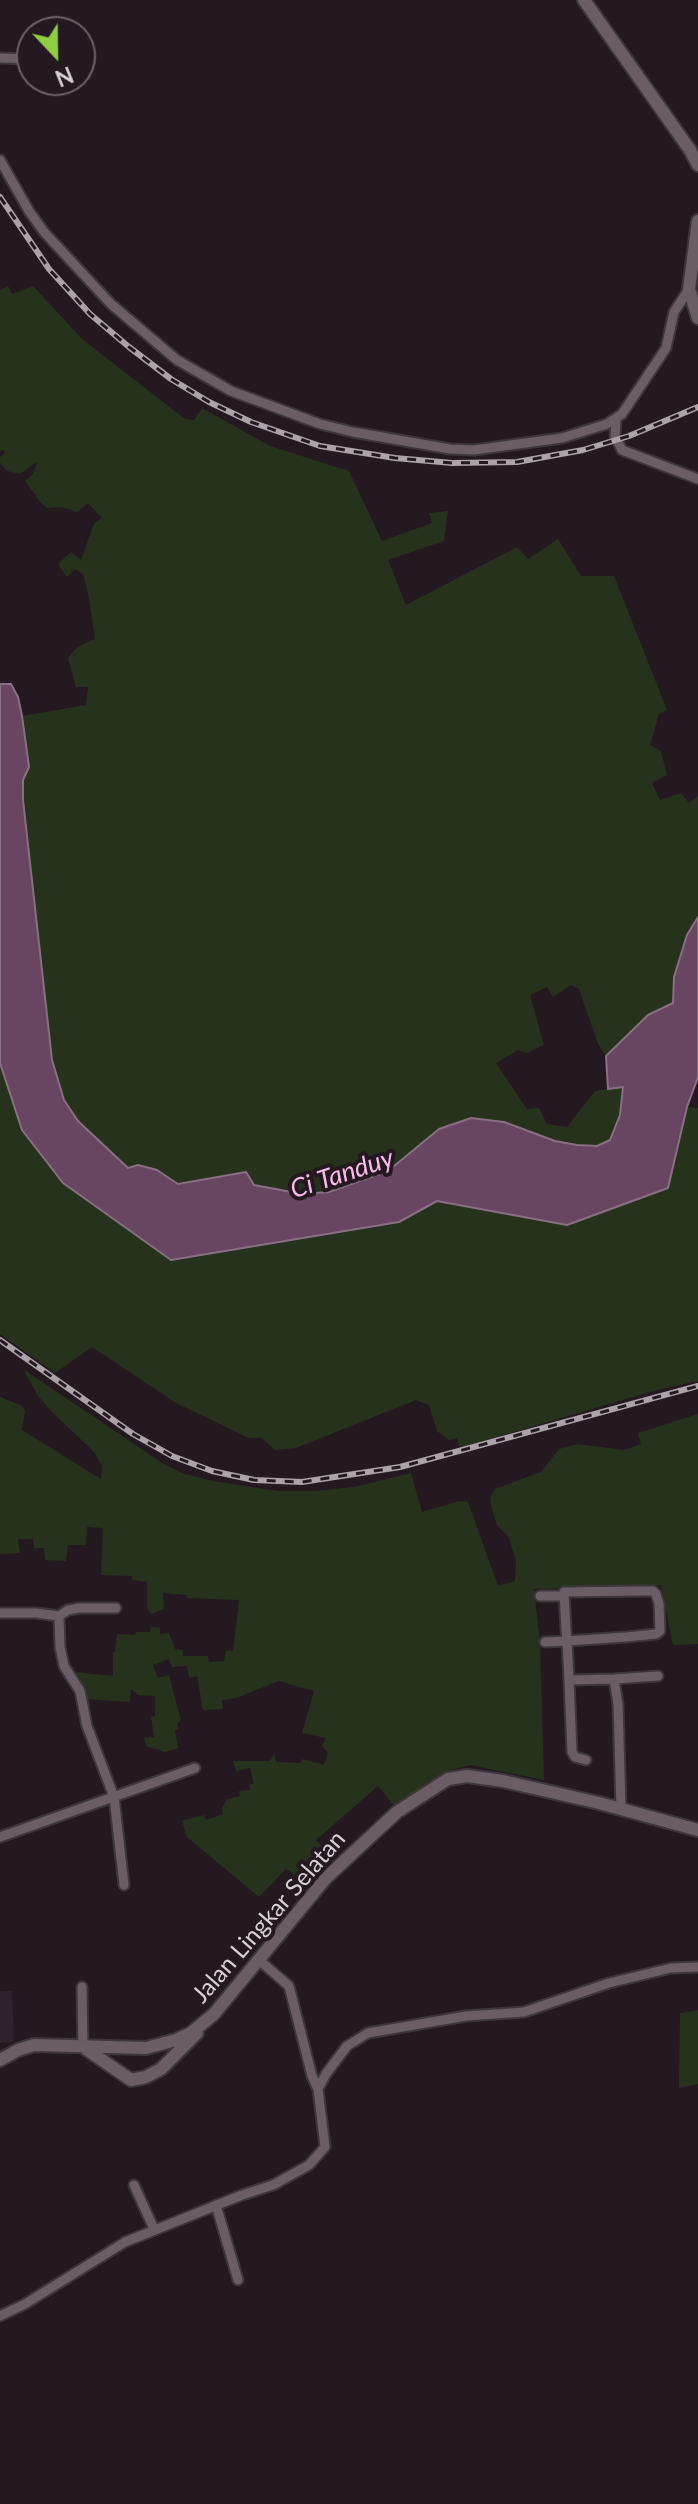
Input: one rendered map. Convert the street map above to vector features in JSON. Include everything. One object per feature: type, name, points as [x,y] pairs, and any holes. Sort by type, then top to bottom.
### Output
[{"type":"street","points":[[584,0],[698,165]]},
{"type":"street","points":[[0,160],[36,222],[111,304],[177,360],[231,391],[320,424],[463,451],[562,438],[616,420]]},
{"type":"street","points":[[698,221],[689,289],[698,318]]},
{"type":"street","points":[[689,289],[674,312],[666,348],[616,420],[615,436],[622,450],[698,479]]},
{"type":"street","points":[[545,1642],[567,1641],[656,1634],[660,1631],[659,1604],[653,1591],[564,1592],[564,1596],[567,1641],[569,1680],[572,1752],[575,1757],[586,1760]]},
{"type":"street","points":[[540,1596],[564,1596]]},
{"type":"street","points":[[0,1613],[59,1616],[79,1608],[116,1608]]},
{"type":"street","points":[[59,1616],[64,1666],[80,1691],[87,1726],[106,1769],[114,1797],[124,1885]]},
{"type":"street","points":[[569,1680],[658,1676]]},
{"type":"street","points":[[614,1679],[618,1704],[621,1809]]},
{"type":"street","points":[[0,1837],[195,1768]]},
{"type":"street","name":"Jalan Lingkar Selatan","points":[[0,2060],[34,2045],[131,2049],[159,2046],[204,2024],[326,1878],[397,1812],[448,1779],[467,1776],[503,1781],[698,1830]]},
{"type":"street","points":[[0,2316],[41,2295],[125,2242],[294,2175],[321,2154],[325,2140],[318,2089],[309,2066],[289,1986],[259,1960]]},
{"type":"street","points":[[318,2089],[347,2046],[368,2033],[466,2016],[524,2012],[609,1983],[671,1968],[698,1967]]},
{"type":"street","points":[[82,1987],[83,2047],[131,2080],[161,2069],[204,2024]]},
{"type":"street","points":[[134,2185],[154,2229]]},
{"type":"street","points":[[216,2205],[238,2280]]},
{"type":"shaded area","points":[[0,684],[11,684],[22,716],[29,767],[23,780],[23,800],[52,1060],[64,1100],[78,1121],[128,1168],[138,1165],[157,1170],[178,1184],[246,1172],[254,1185],[302,1194],[329,1192],[388,1171],[439,1129],[471,1118],[504,1122],[555,1141],[597,1146],[610,1140],[620,1115],[623,1087],[608,1089],[606,1056],[648,1015],[673,1003],[674,977],[687,935],[698,917],[698,1077],[687,1107],[668,1188],[567,1225],[437,1201],[399,1222],[171,1260],[63,1183],[22,1130],[0,1063]]},
{"type":"shaded area","points":[[0,1991],[12,1991],[14,2042],[0,2043]]},
{"type":"green space","points":[[8,286],[12,294],[33,286],[82,339],[185,419],[194,420],[202,408],[270,446],[349,471],[382,541],[432,523],[429,513],[448,511],[444,541],[388,560],[406,605],[517,547],[528,559],[558,539],[581,576],[614,576],[667,710],[659,714],[650,745],[661,751],[667,775],[652,783],[660,800],[681,793],[689,803],[698,796],[698,917],[687,935],[674,977],[673,1003],[648,1015],[606,1056],[598,1044],[579,989],[571,985],[553,997],[547,987],[530,995],[544,1045],[527,1053],[518,1050],[496,1063],[527,1109],[539,1108],[547,1124],[567,1127],[595,1091],[623,1086],[620,1115],[610,1140],[597,1146],[578,1145],[555,1141],[504,1122],[414,1151],[388,1171],[364,1181],[329,1192],[302,1194],[253,1185],[246,1172],[178,1184],[157,1170],[128,1168],[78,1121],[64,1100],[52,1060],[23,800],[23,780],[29,767],[22,716],[86,705],[88,687],[76,687],[68,658],[77,647],[95,639],[88,593],[83,574],[75,569],[67,577],[58,564],[71,552],[81,560],[94,524],[102,518],[88,503],[77,512],[62,507],[47,508],[41,503],[25,481],[32,475],[38,461],[20,474],[7,471],[0,463],[0,457],[5,453],[4,450],[0,451],[0,290]]},
{"type":"green space","points":[[0,1063],[22,1130],[171,1260],[399,1222],[437,1201],[567,1225],[668,1188],[687,1107],[698,1108],[698,1381],[653,1391],[460,1448],[457,1438],[449,1440],[437,1431],[429,1405],[416,1400],[296,1448],[275,1450],[262,1438],[249,1438],[176,1403],[92,1347],[55,1373],[0,1334]]},
{"type":"green space","points":[[23,1369],[162,1463],[182,1473],[278,1491],[315,1491],[354,1487],[411,1473],[422,1512],[459,1501],[468,1502],[498,1586],[515,1581],[516,1561],[509,1538],[497,1525],[491,1505],[490,1498],[495,1489],[541,1472],[559,1449],[577,1444],[625,1450],[641,1444],[638,1433],[698,1414],[698,1644],[673,1645],[661,1585],[534,1589],[540,1642],[544,1780],[470,1765],[450,1770],[395,1807],[378,1786],[316,1840],[329,1853],[307,1884],[286,1869],[259,1897],[187,1837],[182,1821],[204,1815],[206,1820],[223,1814],[222,1808],[227,1799],[240,1796],[239,1791],[250,1790],[249,1785],[254,1783],[250,1768],[236,1771],[233,1761],[270,1761],[274,1754],[276,1762],[301,1763],[302,1759],[324,1765],[328,1753],[322,1746],[326,1738],[302,1733],[314,1691],[279,1681],[236,1698],[222,1700],[223,1709],[203,1710],[197,1676],[189,1678],[187,1666],[172,1667],[169,1659],[153,1665],[158,1678],[169,1675],[181,1721],[177,1724],[179,1729],[175,1730],[178,1748],[165,1752],[146,1746],[144,1738],[154,1737],[151,1717],[155,1716],[155,1696],[138,1695],[131,1689],[130,1702],[86,1699],[86,1688],[73,1672],[113,1676],[117,1634],[135,1635],[136,1632],[150,1632],[151,1627],[160,1628],[160,1634],[169,1633],[175,1649],[183,1650],[183,1656],[208,1656],[209,1662],[224,1661],[226,1650],[233,1651],[239,1600],[187,1598],[187,1595],[163,1593],[164,1609],[151,1614],[147,1608],[147,1582],[132,1580],[132,1576],[101,1575],[103,1528],[87,1527],[86,1545],[68,1545],[66,1561],[45,1560],[44,1548],[34,1548],[33,1539],[18,1539],[20,1553],[0,1554],[0,1397],[21,1405],[25,1410],[22,1430],[101,1479],[102,1466],[94,1452],[38,1396]]},
{"type":"green space","points":[[698,2010],[698,2084],[679,2088],[680,2013]]},
{"type":"railway","points":[[0,197],[49,269],[90,314],[129,347],[171,379],[209,402],[251,422],[320,446],[452,463],[517,462],[583,450],[629,436],[698,407]]},
{"type":"railway","points":[[0,1340],[133,1434],[172,1456],[212,1471],[254,1480],[302,1482],[400,1467],[698,1386]]},
{"type":"water label","name":"Ci Tanduy","points":[[342,1174]]}]
